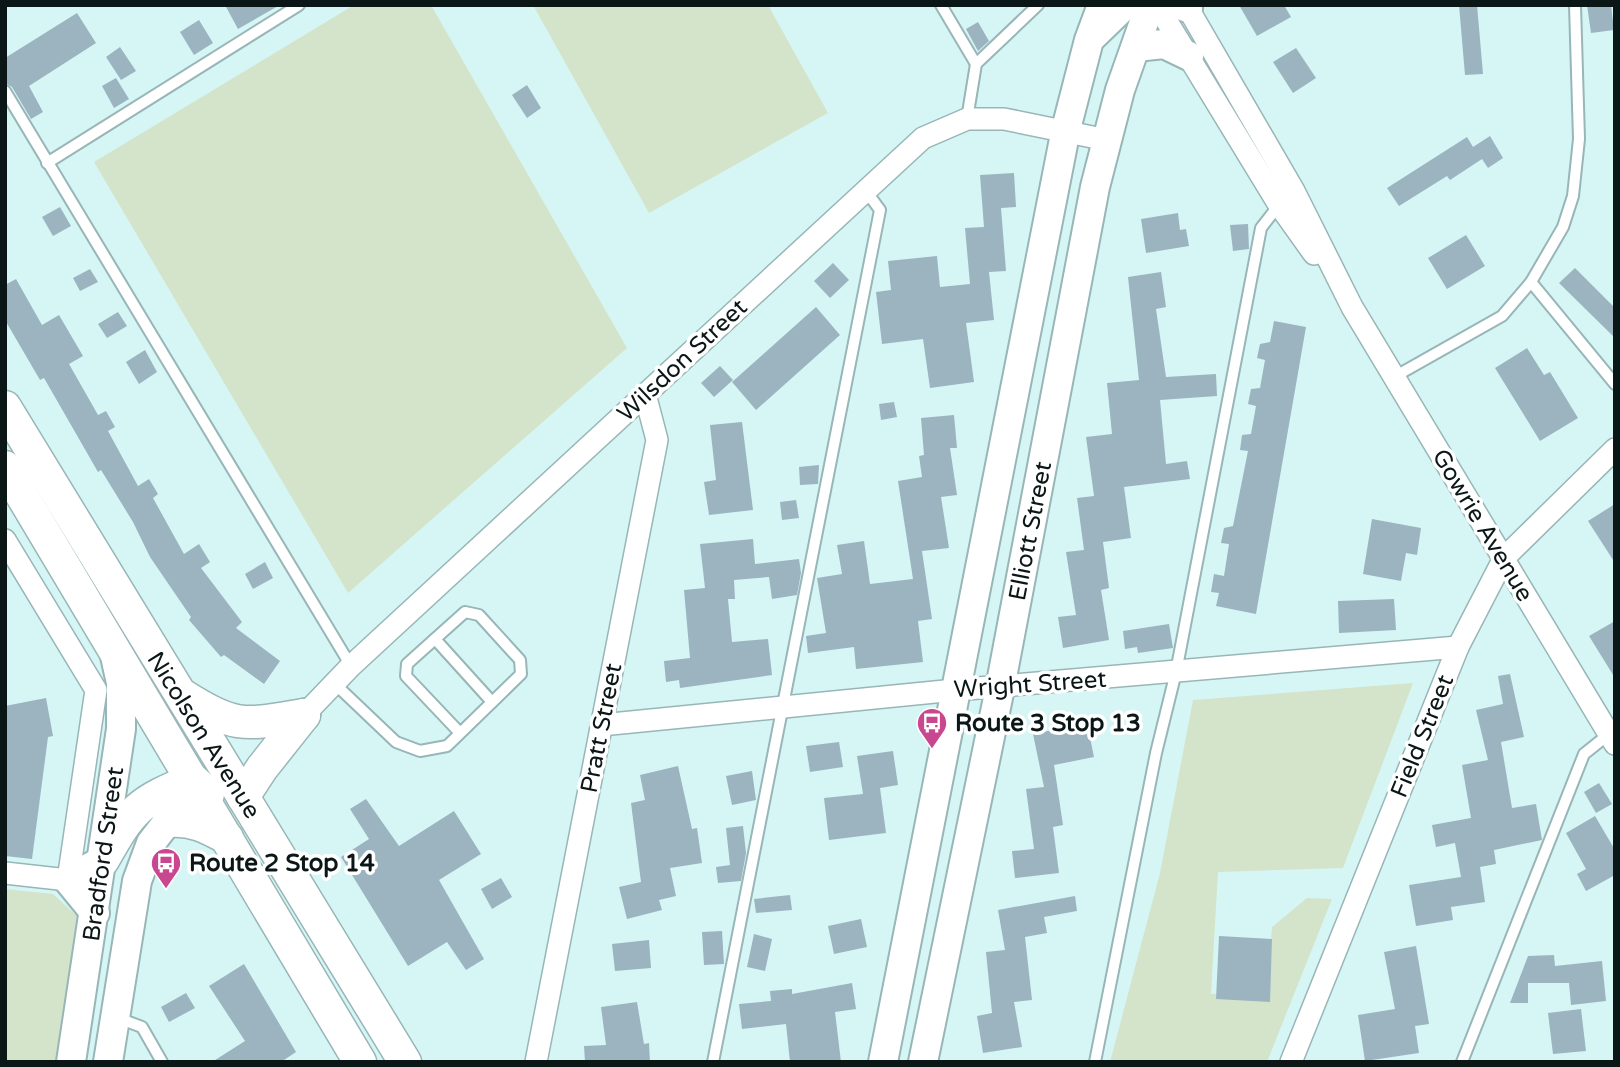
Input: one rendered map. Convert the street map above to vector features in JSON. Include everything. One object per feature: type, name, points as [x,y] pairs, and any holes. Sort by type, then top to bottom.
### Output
[{"type":"main road","name":"Nicolson Avenue","points":[[5,407],[398,1050]]},
{"type":"main road","name":"Nicolson Avenue","points":[[5,467],[359,1060]]},
{"type":"main road","points":[[159,662],[169,700],[195,746],[197,763],[193,780]]},
{"type":"main road","points":[[177,692],[219,718],[250,724],[304,715]]},
{"type":"main road","points":[[243,797],[304,715]]},
{"type":"main road","points":[[193,780],[264,834]]},
{"type":"main road","points":[[103,860],[121,828],[141,804],[193,780]]},
{"type":"main road","points":[[169,821],[186,820],[203,824],[227,838]]},
{"type":"main road","points":[[359,1060],[398,1050]]},
{"type":"street","name":"Elliott Street","points":[[883,1062],[1066,129],[1089,40],[1102,5]]},
{"type":"street","points":[[1089,40],[1125,5]]},
{"type":"street","name":"Elliott Street","points":[[923,1062],[1000,688],[1107,140],[1120,90],[1150,5]]},
{"type":"street","name":"Gowrie Avenue","points":[[1157,5],[1279,205],[1352,307]]},
{"type":"street","name":"Gowrie Avenue","points":[[1184,6],[1294,191],[1352,307],[1612,739]]},
{"type":"street","points":[[1136,47],[1164,44],[1189,57]]},
{"type":"street","name":"Wilsdon Street","points":[[304,715],[351,666],[923,138],[967,118],[1004,119],[1066,129],[1107,140]]},
{"type":"street","name":"Pratt Street","points":[[536,1062],[657,440],[645,394]]},
{"type":"street","name":"Field Street","points":[[1291,1062],[1458,647],[1503,558],[1615,449]]},
{"type":"street","points":[[5,540],[96,690],[68,880],[95,914]]},
{"type":"street","name":"Bradford Street","points":[[71,1062],[121,729],[121,683],[112,646]]},
{"type":"street","name":"Wright Street","points":[[601,725],[955,690],[1458,647]]},
{"type":"street","name":"Bradford Street","points":[[108,1062],[137,881],[151,843],[169,821],[193,780]]},
{"type":"street","points":[[5,873],[68,880],[103,860]]},
{"type":"lane","points":[[47,163],[299,5]]},
{"type":"lane","points":[[941,5],[976,64]]},
{"type":"lane","points":[[967,118],[976,64],[1038,5]]},
{"type":"lane","points":[[1394,377],[1502,316],[1531,282],[1563,227],[1573,196],[1579,139],[1575,5]]},
{"type":"lane","points":[[5,91],[351,666]]},
{"type":"lane","points":[[713,1062],[880,210],[866,191]]},
{"type":"lane","points":[[1096,1062],[1156,753],[1176,672],[1261,228],[1279,205]]},
{"type":"lane","points":[[1531,282],[1615,383]]},
{"type":"lane","points":[[334,683],[396,742],[419,751],[447,746],[521,674],[520,660],[479,615],[465,612],[407,664],[406,676],[460,733]]},
{"type":"lane","points":[[435,639],[492,702]]},
{"type":"lane","points":[[1462,1062],[1584,754],[1612,739]]},
{"type":"lane","points":[[116,1017],[142,1027],[162,1062]]},
{"type":"green space","points":[[354,5],[431,5],[627,348],[348,593],[94,162]]},
{"type":"green space","points":[[533,5],[768,5],[828,113],[649,213]]},
{"type":"green space","points":[[1413,683],[1343,868],[1218,872],[1211,994],[1266,993],[1272,927],[1307,898],[1332,899],[1267,1062],[1110,1062],[1160,873],[1193,700]]},
{"type":"green space","points":[[5,889],[53,894],[80,919],[58,1062],[5,1062]]},
{"type":"building","points":[[225,5],[280,5],[238,29]]},
{"type":"building","points":[[1239,5],[1284,5],[1291,17],[1257,36]]},
{"type":"building","points":[[1459,5],[1477,5],[1483,74],[1465,75]]},
{"type":"building","points":[[1587,5],[1611,5],[1614,30],[1591,33]]},
{"type":"building","points":[[77,13],[96,43],[29,86],[43,112],[31,119],[12,87],[5,83],[5,58]]},
{"type":"building","points":[[199,20],[213,43],[194,55],[180,32]]},
{"type":"building","points":[[978,22],[989,41],[978,51],[966,29]]},
{"type":"building","points":[[120,47],[136,71],[121,80],[106,57]]},
{"type":"building","points":[[1296,48],[1316,78],[1293,93],[1273,62]]},
{"type":"building","points":[[116,78],[129,99],[114,108],[102,86]]},
{"type":"building","points":[[527,85],[541,108],[527,118],[512,95]]},
{"type":"building","points":[[1490,136],[1503,158],[1488,168],[1482,159],[1450,180],[1447,176],[1399,206],[1387,188],[1467,137],[1473,147]]},
{"type":"building","points":[[1014,173],[1016,207],[1001,208],[1006,271],[989,272],[994,320],[966,323],[974,382],[930,388],[923,339],[882,344],[876,292],[891,290],[888,261],[937,256],[940,287],[970,284],[965,228],[984,227],[980,175]]},
{"type":"building","points":[[60,207],[71,226],[53,236],[42,217]]},
{"type":"building","points":[[1178,213],[1180,230],[1186,229],[1189,246],[1146,253],[1141,219]]},
{"type":"building","points":[[1248,224],[1249,249],[1233,251],[1230,225]]},
{"type":"building","points":[[1466,235],[1485,266],[1447,289],[1428,258]]},
{"type":"building","points":[[833,263],[849,280],[830,298],[814,281]]},
{"type":"building","points":[[1575,268],[1615,308],[1615,338],[1559,283]]},
{"type":"building","points":[[90,269],[98,282],[80,291],[73,278]]},
{"type":"building","points":[[1161,272],[1166,307],[1156,309],[1166,377],[1216,374],[1217,396],[1160,400],[1166,464],[1187,461],[1190,479],[1124,487],[1131,538],[1103,542],[1109,588],[1101,590],[1109,640],[1063,648],[1058,617],[1076,615],[1066,552],[1084,550],[1077,498],[1094,496],[1086,437],[1112,434],[1107,383],[1139,380],[1128,277]]},
{"type":"building","points":[[16,279],[42,325],[59,315],[83,356],[69,364],[98,415],[106,411],[115,427],[108,431],[138,486],[149,479],[158,494],[153,498],[184,554],[199,544],[210,562],[201,568],[242,622],[236,628],[280,661],[264,684],[224,655],[221,657],[189,620],[191,617],[150,557],[133,522],[101,470],[98,472],[44,378],[40,380],[5,320],[5,285]]},
{"type":"building","points":[[816,307],[840,335],[756,410],[732,382]]},
{"type":"building","points":[[118,312],[127,326],[107,338],[98,324]]},
{"type":"building","points":[[1274,321],[1306,327],[1256,614],[1216,606],[1219,593],[1211,592],[1214,574],[1224,576],[1229,544],[1221,543],[1224,528],[1233,526],[1248,451],[1240,450],[1242,435],[1251,434],[1256,406],[1248,404],[1251,389],[1260,388],[1265,360],[1257,358],[1260,344],[1270,342]]},
{"type":"building","points":[[1527,348],[1544,375],[1550,372],[1578,418],[1540,441],[1495,368]]},
{"type":"building","points":[[145,350],[157,372],[139,384],[126,362]]},
{"type":"building","points":[[720,366],[733,380],[714,397],[701,383]]},
{"type":"building","points":[[894,402],[897,417],[881,420],[879,404]]},
{"type":"building","points":[[954,415],[957,448],[950,448],[957,495],[941,497],[949,548],[922,551],[932,619],[918,621],[923,662],[856,669],[854,647],[808,653],[806,636],[826,633],[817,578],[842,574],[837,545],[864,541],[870,584],[913,579],[898,481],[922,477],[919,456],[924,455],[921,418]]},
{"type":"building","points":[[742,422],[753,510],[709,515],[704,482],[716,480],[710,425]]},
{"type":"building","points":[[819,465],[818,484],[800,485],[799,467]]},
{"type":"building","points":[[796,500],[799,518],[782,520],[780,502]]},
{"type":"building","points":[[1615,504],[1615,563],[1588,521]]},
{"type":"building","points":[[1372,519],[1421,528],[1417,555],[1406,553],[1401,581],[1363,574]]},
{"type":"building","points":[[753,539],[755,564],[799,559],[801,573],[797,595],[772,599],[769,577],[734,580],[735,599],[728,599],[732,642],[768,639],[772,675],[680,688],[679,680],[666,682],[664,661],[690,658],[684,590],[705,588],[700,544]]},
{"type":"building","points":[[265,562],[273,578],[253,589],[245,574]]},
{"type":"building","points":[[1394,599],[1396,630],[1339,633],[1338,601]]},
{"type":"building","points":[[1615,621],[1615,678],[1589,636]]},
{"type":"building","points":[[1169,624],[1173,648],[1138,653],[1137,647],[1125,649],[1123,631]]},
{"type":"building","points":[[1510,674],[1524,737],[1501,742],[1512,808],[1536,804],[1542,840],[1494,850],[1496,864],[1480,867],[1485,902],[1451,907],[1453,920],[1416,926],[1409,885],[1461,877],[1455,843],[1436,847],[1432,825],[1471,818],[1462,765],[1488,760],[1476,710],[1503,704],[1498,676]]},
{"type":"building","points":[[46,698],[53,736],[48,737],[32,859],[5,856],[5,706]]},
{"type":"building","points":[[1087,723],[1094,757],[1054,765],[1063,825],[1053,827],[1059,873],[1015,878],[1012,851],[1034,849],[1026,789],[1044,787],[1033,734]]},
{"type":"building","points":[[839,742],[843,767],[810,772],[806,746]]},
{"type":"building","points":[[893,751],[898,785],[880,788],[886,833],[829,840],[824,798],[863,794],[857,756]]},
{"type":"building","points":[[678,766],[692,829],[697,828],[702,863],[670,868],[676,896],[659,900],[662,910],[627,919],[619,887],[641,882],[631,803],[645,800],[640,775]]},
{"type":"building","points":[[752,771],[756,800],[732,805],[726,776]]},
{"type":"building","points":[[1599,783],[1612,804],[1596,813],[1584,792]]},
{"type":"building","points":[[366,799],[399,846],[454,811],[481,854],[439,880],[484,959],[466,970],[447,942],[408,966],[341,857],[369,839],[350,809]]},
{"type":"building","points":[[1595,816],[1615,850],[1615,875],[1586,891],[1577,874],[1586,869],[1566,833]]},
{"type":"building","points":[[743,826],[746,853],[741,881],[718,883],[716,867],[730,865],[726,828]]},
{"type":"building","points":[[501,878],[512,897],[492,909],[481,889]]},
{"type":"building","points":[[790,895],[792,910],[756,913],[754,899]]},
{"type":"building","points":[[1075,896],[1077,911],[1044,917],[1047,933],[1025,937],[1032,1000],[1014,1002],[1022,1047],[983,1053],[977,1016],[992,1013],[986,952],[1005,950],[998,910]]},
{"type":"building","points":[[861,919],[867,947],[834,954],[828,926]]},
{"type":"building","points":[[722,931],[724,964],[704,965],[702,932]]},
{"type":"building","points":[[754,934],[772,939],[765,971],[747,967]]},
{"type":"building","points":[[1219,936],[1272,939],[1270,1002],[1216,999]]},
{"type":"building","points":[[649,940],[651,968],[615,971],[612,944]]},
{"type":"building","points":[[1416,946],[1429,1024],[1415,1026],[1419,1053],[1365,1061],[1358,1015],[1395,1009],[1384,952]]},
{"type":"building","points":[[1554,955],[1555,966],[1602,961],[1606,1001],[1571,1005],[1569,983],[1528,983],[1528,1003],[1510,1003],[1528,956]]},
{"type":"building","points":[[244,964],[296,1052],[281,1062],[212,1062],[245,1041],[209,986]]},
{"type":"building","points":[[852,983],[856,1009],[835,1012],[841,1062],[790,1062],[786,1024],[742,1029],[739,1004],[771,1001],[770,991],[792,989],[792,994]]},
{"type":"building","points":[[186,993],[195,1008],[169,1022],[161,1007]]},
{"type":"building","points":[[637,1002],[644,1044],[649,1043],[650,1062],[585,1062],[584,1046],[606,1045],[601,1007]]},
{"type":"building","points":[[1581,1009],[1586,1051],[1553,1054],[1548,1013]]},
{"type":"place","name":"Route 3 Stop 13","points":[[932,750]]},
{"type":"place","name":"Route 2 Stop 14","points":[[166,890]]}]
